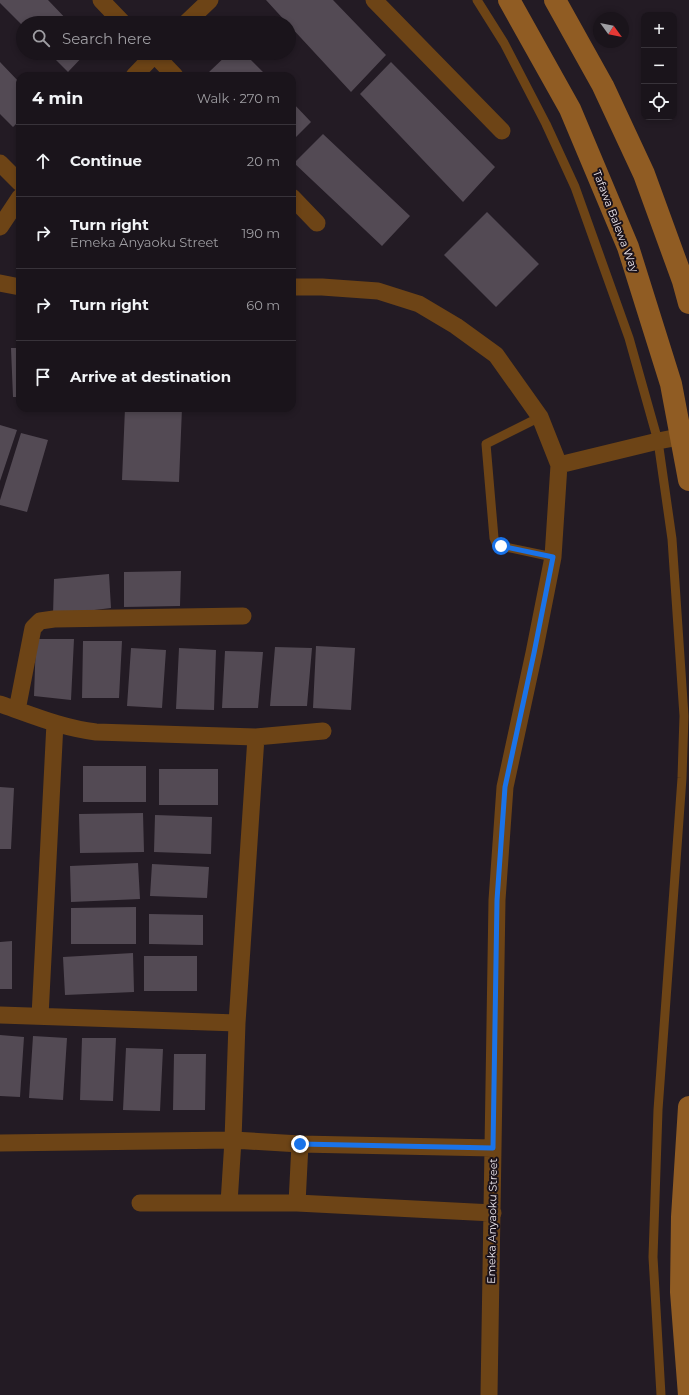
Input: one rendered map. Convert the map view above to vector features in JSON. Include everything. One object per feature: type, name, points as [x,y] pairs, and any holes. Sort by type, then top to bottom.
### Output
[{"type":"main road","name":"Tafawa Balewa Way","points":[[509,0],[570,109],[628,247],[671,384],[685,435],[689,480]]},
{"type":"main road","points":[[555,0],[602,86],[644,174],[683,281],[689,303]]},
{"type":"main road","points":[[689,1107],[688,1153],[682,1217],[681,1292],[689,1395]]},
{"type":"street","points":[[101,0],[116,16]]},
{"type":"street","points":[[193,16],[210,0]]},
{"type":"street","points":[[374,0],[502,131]]},
{"type":"street","points":[[138,72],[149,60]]},
{"type":"street","points":[[160,60],[171,72]]},
{"type":"street","points":[[0,163],[16,179]]},
{"type":"street","points":[[296,201],[317,223]]},
{"type":"street","points":[[0,227],[16,203]]},
{"type":"street","points":[[0,283],[16,286]]},
{"type":"street","name":"Emeka Anyaoku Street","points":[[296,287],[322,287],[378,291],[419,304],[456,326],[496,355],[540,417],[559,465],[553,557],[505,787],[497,900],[489,1395]]},
{"type":"street","points":[[559,465],[685,435]]},
{"type":"street","points":[[17,710],[33,628],[40,621],[54,619],[243,616]]},
{"type":"street","points":[[0,704],[55,723],[76,729],[96,732],[256,737],[323,731]]},
{"type":"street","points":[[40,1016],[55,723]]},
{"type":"street","points":[[229,1203],[237,1023],[256,737]]},
{"type":"street","points":[[0,1014],[237,1023]]},
{"type":"street","points":[[0,1143],[232,1140],[300,1144],[493,1148]]},
{"type":"street","points":[[297,1203],[300,1144]]},
{"type":"street","points":[[140,1203],[297,1203],[493,1213]]},
{"type":"lane","points":[[477,0],[508,50],[546,124],[575,187],[629,338],[658,441],[672,540],[684,716],[682,786],[658,1110],[653,1249],[661,1395]]},
{"type":"lane","points":[[540,417],[486,444],[494,538],[496,543],[501,546],[553,557]]},
{"type":"building","points":[[0,0],[48,0],[63,16],[16,16],[16,19],[0,3]]},
{"type":"building","points":[[266,0],[333,0],[386,55],[351,92],[296,33],[296,16],[281,16]]},
{"type":"building","points":[[56,60],[79,60],[68,72]]},
{"type":"building","points":[[222,60],[251,60],[263,72],[209,72]]},
{"type":"building","points":[[0,62],[16,79],[16,124],[13,127],[0,114]]},
{"type":"building","points":[[391,62],[495,167],[463,202],[360,94]]},
{"type":"building","points":[[296,106],[311,122],[296,137]]},
{"type":"building","points":[[323,134],[410,216],[382,246],[296,165],[296,161]]},
{"type":"building","points":[[487,212],[539,264],[496,307],[444,255]]},
{"type":"building","points":[[11,348],[16,348],[16,397],[13,397]]},
{"type":"building","points":[[125,412],[182,412],[179,482],[122,480]]},
{"type":"building","points":[[0,425],[17,430],[0,481]]},
{"type":"building","points":[[21,433],[48,440],[27,512],[0,505],[0,500]]},
{"type":"building","points":[[181,571],[180,606],[124,607],[124,572]]},
{"type":"building","points":[[109,574],[111,608],[53,615],[54,579]]},
{"type":"building","points":[[36,639],[74,639],[71,700],[34,696]]},
{"type":"building","points":[[83,641],[122,641],[119,698],[82,698]]},
{"type":"building","points":[[316,646],[355,648],[351,710],[313,708]]},
{"type":"building","points":[[275,647],[312,648],[307,706],[270,706]]},
{"type":"building","points":[[131,648],[166,650],[162,708],[127,706]]},
{"type":"building","points":[[179,648],[216,650],[214,710],[176,709]]},
{"type":"building","points":[[225,651],[263,652],[258,708],[222,708]]},
{"type":"building","points":[[83,766],[146,766],[146,802],[83,802]]},
{"type":"building","points":[[159,769],[218,769],[218,805],[159,805]]},
{"type":"building","points":[[0,787],[14,788],[11,849],[0,849]]},
{"type":"building","points":[[143,813],[144,852],[80,853],[79,814]]},
{"type":"building","points":[[155,815],[212,817],[211,854],[154,852]]},
{"type":"building","points":[[138,863],[140,899],[71,902],[70,866]]},
{"type":"building","points":[[152,864],[209,867],[207,898],[150,896]]},
{"type":"building","points":[[136,907],[136,944],[71,944],[71,908]]},
{"type":"building","points":[[149,914],[203,915],[203,945],[149,944]]},
{"type":"building","points":[[12,941],[12,989],[0,989],[0,942]]},
{"type":"building","points":[[133,953],[134,992],[65,995],[63,957]]},
{"type":"building","points":[[144,956],[197,956],[197,991],[144,991]]},
{"type":"building","points":[[0,1035],[24,1037],[20,1097],[0,1096]]},
{"type":"building","points":[[33,1036],[67,1038],[63,1100],[29,1098]]},
{"type":"building","points":[[82,1038],[116,1038],[113,1101],[80,1100]]},
{"type":"building","points":[[126,1048],[163,1049],[160,1111],[123,1110]]},
{"type":"building","points":[[174,1054],[206,1054],[205,1110],[173,1110]]},
{"type":"route","points":[[300,1144],[493,1148],[497,900],[505,787],[553,557],[501,546]]}]
